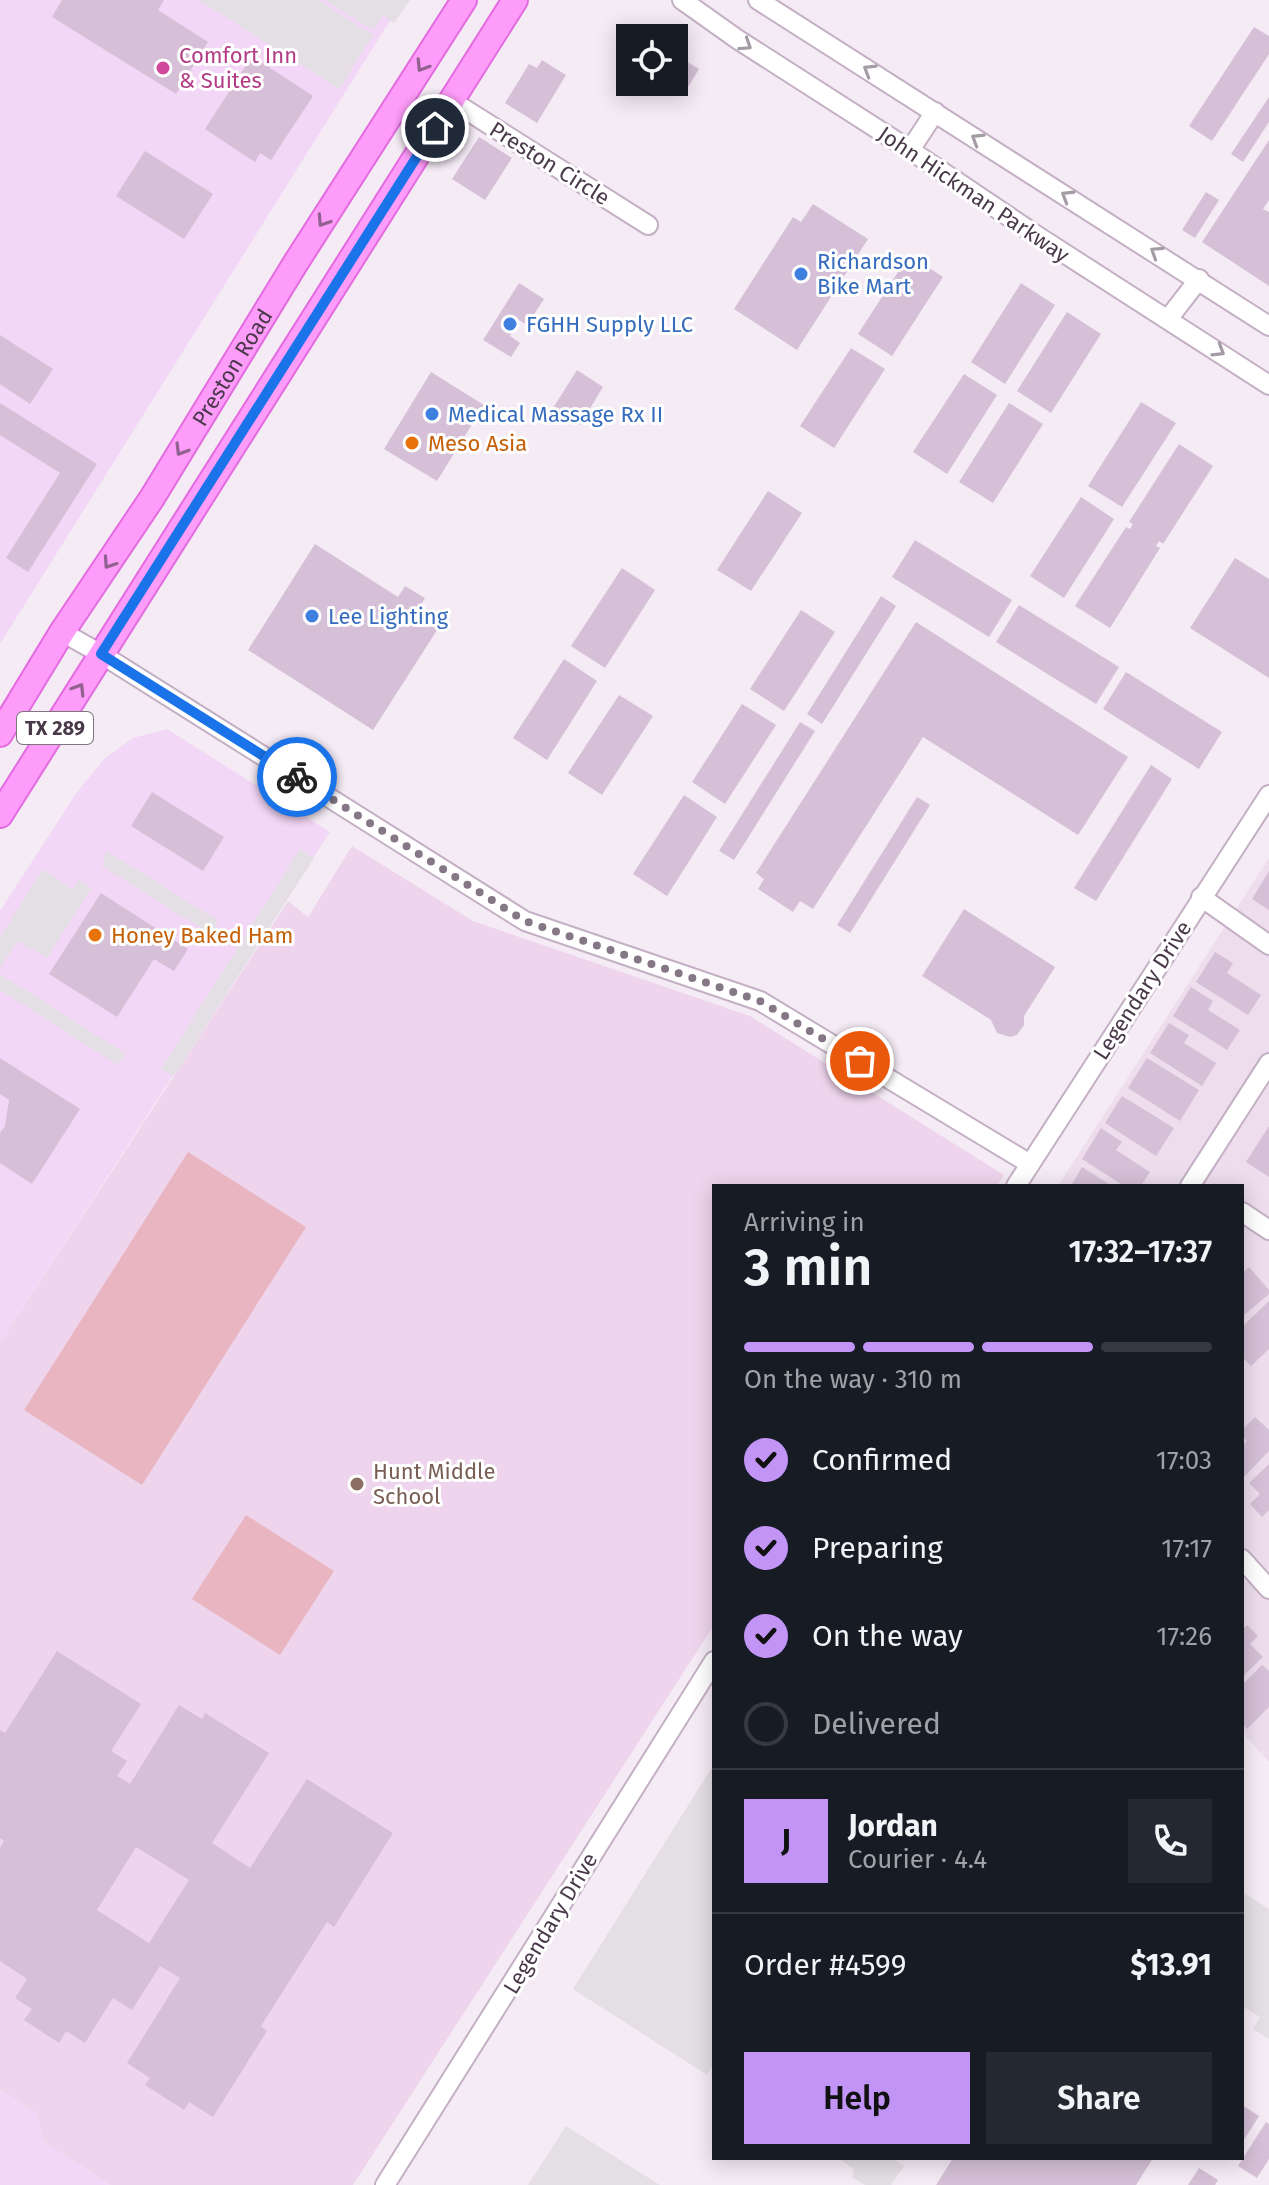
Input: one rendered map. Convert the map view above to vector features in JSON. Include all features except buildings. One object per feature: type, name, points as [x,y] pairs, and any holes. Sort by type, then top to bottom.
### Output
[{"type":"main road","name":"Preston Road","points":[[0,734],[464,0]]},
{"type":"main road","name":"Preston Road","points":[[0,815],[515,0]]},
{"type":"street","name":"John Hickman Parkway","points":[[682,0],[764,57],[1269,385]]},
{"type":"street","name":"John Hickman Parkway","points":[[758,0],[1269,326]]},
{"type":"street","name":"Preston Circle","points":[[452,101],[648,225]]},
{"type":"street","points":[[910,150],[935,112]]},
{"type":"street","points":[[1168,319],[1199,279]]},
{"type":"street","points":[[62,632],[525,921],[760,1001],[1030,1164]]},
{"type":"street","name":"Legendary Drive","points":[[1017,1184],[1269,795]]},
{"type":"street","points":[[1201,897],[1269,945]]},
{"type":"street","points":[[1196,1184],[1269,1063]]},
{"type":"street","points":[[1244,1213],[1269,1230]]},
{"type":"street","points":[[1244,1561],[1269,1589]]},
{"type":"street","name":"Legendary Drive","points":[[385,2185],[712,1664]]},
{"type":"shaded area","points":[[0,0],[403,0],[0,644]]},
{"type":"shaded area","points":[[199,0],[318,0],[373,35],[339,89]]},
{"type":"shaded area","points":[[325,0],[410,0],[394,23],[383,16],[373,30]]},
{"type":"shaded area","points":[[167,729],[330,832],[0,1343],[0,911],[77,792],[105,758],[133,738]]},
{"type":"shaded area","name":"Hunt Middle School","points":[[352,846],[473,921],[750,1016],[1004,1175],[998,1184],[712,1184],[712,1628],[353,2185],[111,2185],[43,2141],[36,2112],[0,2090],[0,1343],[288,901],[308,917]]},
{"type":"shaded area","points":[[300,849],[314,858],[174,1076],[161,1069]]},
{"type":"shaded area","points":[[107,851],[217,920],[215,937],[102,866]]},
{"type":"shaded area","points":[[1269,858],[1269,1762],[1244,1734],[1244,1184],[1059,1184]]},
{"type":"shaded area","points":[[43,869],[73,890],[79,879],[91,889],[47,958],[18,941],[0,968],[0,937]]},
{"type":"shaded area","points":[[0,974],[126,1054],[118,1065],[0,990]]},
{"type":"shaded area","points":[[188,1152],[306,1227],[142,1485],[24,1410]]},
{"type":"shaded area","points":[[246,1515],[334,1571],[280,1655],[192,1599]]},
{"type":"shaded area","points":[[712,1767],[712,2066],[707,2075],[573,1989]]},
{"type":"shaded area","points":[[1244,1893],[1269,1909],[1269,2039],[1253,2029],[1260,2017],[1244,2007]]},
{"type":"shaded area","points":[[0,2090],[36,2112],[43,2141],[111,2185],[0,2185]]},
{"type":"shaded area","points":[[566,2126],[660,2185],[528,2185]]},
{"type":"shaded area","points":[[841,2160],[895,2160],[904,2166],[891,2185],[865,2185],[852,2177],[854,2169]]},
{"type":"way so far","points":[[297,777],[525,921],[760,1001],[860,1061]]},
{"type":"place","name":"Comfort Inn & Suites","points":[[163,68]]},
{"type":"place","name":"Richardson Bike Mart","points":[[801,274]]},
{"type":"place","name":"FGHH Supply LLC","points":[[510,324]]},
{"type":"place","name":"Medical Massage Rx II","points":[[432,414]]},
{"type":"place","name":"Meso Asia","points":[[412,443]]},
{"type":"place","name":"Lee Lighting","points":[[312,616]]},
{"type":"place","name":"Honey Baked Ham","points":[[95,935]]},
{"type":"place","name":"Hunt Middle School","points":[[357,1484]]},
{"type":"route","points":[[297,777],[101,654],[435,128]]}]
